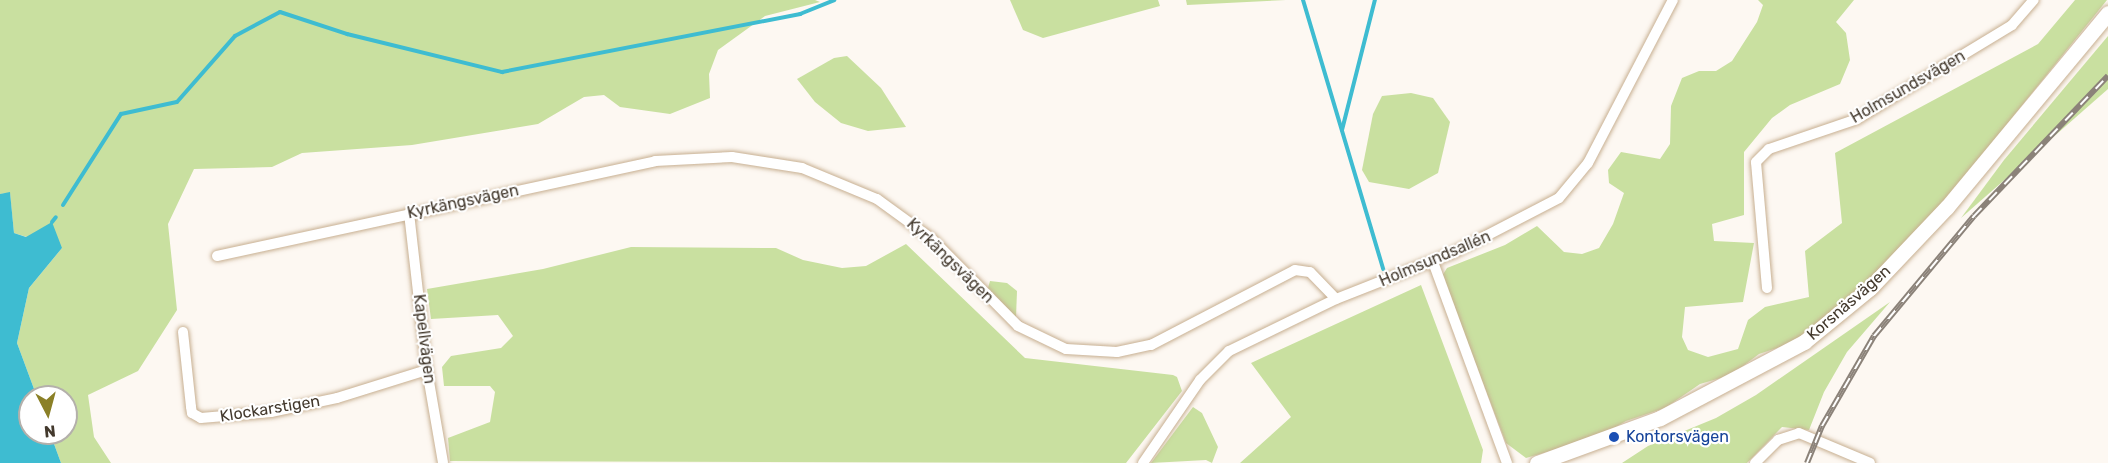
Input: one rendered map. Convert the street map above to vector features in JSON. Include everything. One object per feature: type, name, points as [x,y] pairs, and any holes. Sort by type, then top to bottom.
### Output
[{"type":"street","name":"Holmsundsallén","points":[[1143,463],[1195,387],[1219,360],[1243,343],[1336,299],[1433,262],[1535,214],[1570,186],[1588,163],[1673,0]]},
{"type":"street","name":"Holmsundsvägen","points":[[1767,288],[1756,162],[1768,149],[1857,119],[2012,25],[2034,0]]},
{"type":"street","name":"Korsnäsvägen","points":[[1537,463],[1660,418],[1804,342],[1870,288],[1947,207],[2108,14]]},
{"type":"street","name":"Kyrkängsvägen","points":[[217,256],[655,161],[732,157],[802,168],[884,202],[932,239],[1018,326],[1066,349],[1117,352],[1151,345],[1295,270],[1310,272],[1336,299]]},
{"type":"street","name":"Kapellvägen","points":[[409,213],[427,370],[443,463]]},
{"type":"street","points":[[1433,262],[1507,463]]},
{"type":"street","name":"Klockarstigen","points":[[183,332],[192,413],[201,418],[272,412],[315,403],[427,370]]},
{"type":"street","points":[[1755,463],[1778,440],[1799,433],[1870,463]]},
{"type":"green space","points":[[0,0],[815,0],[820,2],[765,16],[718,50],[709,74],[710,98],[670,114],[620,107],[604,95],[584,97],[538,124],[412,145],[302,153],[272,167],[194,169],[168,224],[177,310],[138,371],[88,395],[94,437],[111,463],[61,463],[54,445],[78,445],[78,385],[33,385],[17,343],[29,288],[62,248],[14,233],[10,193],[0,194]]},
{"type":"green space","points":[[1010,0],[1158,0],[1160,6],[1043,38],[1023,30]]},
{"type":"green space","points":[[1186,0],[1286,0],[1187,5]]},
{"type":"green space","points":[[1758,0],[1854,0],[1836,22],[1846,33],[1850,60],[1840,84],[1790,105],[1772,118],[1744,152],[1744,215],[1712,224],[1714,241],[1754,243],[1743,302],[1685,307],[1682,337],[1688,350],[1708,357],[1738,349],[1748,320],[1765,307],[1809,297],[1805,251],[1842,223],[1835,153],[2038,44],[2075,0],[2107,0],[1945,201],[1868,284],[1801,340],[1759,354],[1731,375],[1700,384],[1665,408],[1626,421],[1599,437],[1526,458],[1506,443],[1442,276],[1447,268],[1505,245],[1537,226],[1564,252],[1582,254],[1599,248],[1613,224],[1624,193],[1609,183],[1608,170],[1621,152],[1660,159],[1670,144],[1671,106],[1682,78],[1699,71],[1716,71],[1732,61],[1757,22],[1763,5]]},
{"type":"green space","points":[[2108,36],[2108,89],[1961,218],[2004,160]]},
{"type":"green space","points":[[847,56],[881,88],[906,127],[868,131],[841,123],[815,102],[797,79],[834,58]]},
{"type":"green space","points":[[1411,93],[1433,98],[1450,122],[1438,173],[1409,189],[1369,182],[1362,170],[1373,114],[1382,96]]},
{"type":"green space","points":[[906,244],[1025,358],[1173,375],[1177,377],[1182,391],[1126,463],[450,461],[448,438],[490,422],[495,392],[490,386],[444,386],[442,367],[451,356],[501,348],[513,336],[498,315],[431,319],[427,289],[543,269],[631,247],[776,248],[803,260],[842,268],[866,266]]},
{"type":"green space","points":[[990,281],[1007,283],[1017,291],[1016,317],[988,288]]},
{"type":"green space","points":[[1421,285],[1483,450],[1481,463],[1240,463],[1291,417],[1251,363]]},
{"type":"green space","points":[[1890,302],[1847,352],[1824,392],[1809,430],[1782,427],[1747,463],[1622,463],[1648,446],[1716,418],[1756,395]]},
{"type":"green space","points":[[1193,407],[1202,413],[1218,447],[1212,463],[1206,460],[1151,463]]},
{"type":"water","points":[[10,192],[14,233],[26,237],[52,222],[62,248],[29,288],[17,343],[33,385],[18,385],[18,445],[54,445],[61,463],[0,463],[0,194]]},
{"type":"waterway","points":[[63,205],[121,114],[177,102],[235,36],[280,12],[347,34],[502,72],[800,14],[834,0]]},
{"type":"waterway","points":[[1303,0],[1383,269]]},
{"type":"waterway","points":[[1342,130],[1375,0]]},
{"type":"waterway","points":[[52,222],[56,217]]},
{"type":"railway","points":[[1807,463],[1822,426],[1874,336],[1974,216],[2108,76]]},
{"type":"place","name":"Kontorsvägen","points":[[1614,437]]}]
